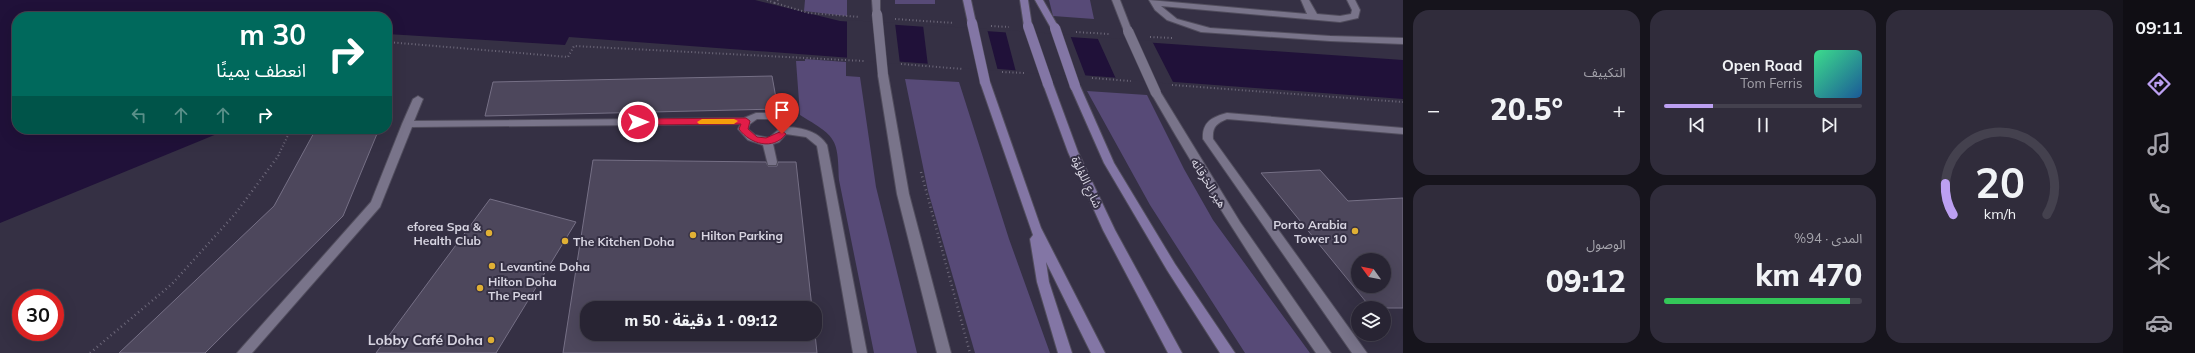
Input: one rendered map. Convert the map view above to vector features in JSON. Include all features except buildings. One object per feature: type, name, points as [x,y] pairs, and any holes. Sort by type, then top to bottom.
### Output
[{"type":"main road","points":[[967,0],[985,82],[1035,228],[1098,353]]},
{"type":"main road","name":"شارع اللؤلؤة","points":[[1024,0],[1028,26],[1073,152],[1109,230],[1175,353]]},
{"type":"main road","points":[[1038,0],[1055,28],[1075,86],[1109,163],[1171,267],[1228,353]]},
{"type":"main road","points":[[1035,228],[1043,282],[1066,353]]},
{"type":"street","points":[[876,0],[883,75],[903,194],[944,353]]},
{"type":"street","name":"هير الخرقانه","points":[[1116,0],[1128,31],[1156,93],[1194,160],[1232,220],[1324,353]]},
{"type":"street","points":[[1304,0],[1313,16]]},
{"type":"street","points":[[1154,2],[1208,4],[1340,19],[1352,17],[1356,13],[1352,0]]},
{"type":"street","points":[[1154,2],[1158,9],[1173,20],[1208,30],[1342,40],[1403,41]]},
{"type":"street","points":[[244,353],[376,204],[418,99]]},
{"type":"street","points":[[407,124],[746,121],[756,116],[769,116],[780,121],[783,130]]},
{"type":"street","points":[[1360,353],[1208,139],[1207,132],[1209,125],[1216,118],[1227,116],[1403,131]]},
{"type":"street","points":[[746,121],[743,129],[754,140],[767,141],[778,138],[783,130]]},
{"type":"street","points":[[783,130],[803,132],[815,136],[822,145],[860,353]]},
{"type":"street","points":[[767,141],[772,162]]},
{"type":"path","points":[[766,0],[809,13],[857,17]]},
{"type":"path","points":[[775,3],[778,0]]},
{"type":"path","points":[[90,353],[172,284],[235,214],[279,155],[289,134]]},
{"type":"path","points":[[920,168],[970,353]]},
{"type":"shaded area","points":[[0,0],[755,0],[840,21],[1403,60],[1403,99],[569,37],[565,45],[392,34],[392,12],[12,12],[12,134],[217,134],[0,223]]},
{"type":"shaded area","points":[[805,0],[847,0],[847,16],[804,11]]},
{"type":"shaded area","points":[[895,0],[935,0],[935,4],[895,4]]},
{"type":"shaded area","points":[[1049,0],[1090,0],[1094,19],[1053,16]]},
{"type":"shaded area","points":[[805,59],[846,62],[846,76],[860,77],[876,187],[917,353],[874,353],[839,180],[839,166],[836,146],[828,134],[800,115],[796,61],[805,61]]},
{"type":"shaded area","points":[[905,79],[959,82],[1009,239],[1050,353],[975,353],[928,191]]},
{"type":"shaded area","points":[[1087,91],[1147,95],[1184,169],[1213,220],[1310,353],[1245,353],[1150,205]]},
{"type":"pier","points":[[847,20],[895,23],[900,64],[847,60]]},
{"type":"pier","points":[[923,25],[987,29],[998,71],[928,66]]},
{"type":"pier","points":[[1005,30],[1070,35],[1086,77],[1016,72]]},
{"type":"pier","points":[[1097,37],[1152,41],[1174,84],[1116,79]]},
{"type":"slow traffic","points":[[702,122],[734,121]]},
{"type":"place","name":"Porto Arabia Tower 10","points":[[1355,231]]},
{"type":"place","name":"eforea Spa & Health Club","points":[[489,233]]},
{"type":"place","name":"Hilton Parking","points":[[693,235]]},
{"type":"place","name":"The Kitchen Doha","points":[[565,241]]},
{"type":"place","name":"Levantine Doha","points":[[492,266]]},
{"type":"place","name":"Hilton Doha The Pearl","points":[[480,288]]},
{"type":"place","name":"Lobby Café Doha","points":[[491,340]]},
{"type":"route","points":[[638,122],[746,121],[743,129],[749,137],[754,140],[773,140],[782,134]]}]
